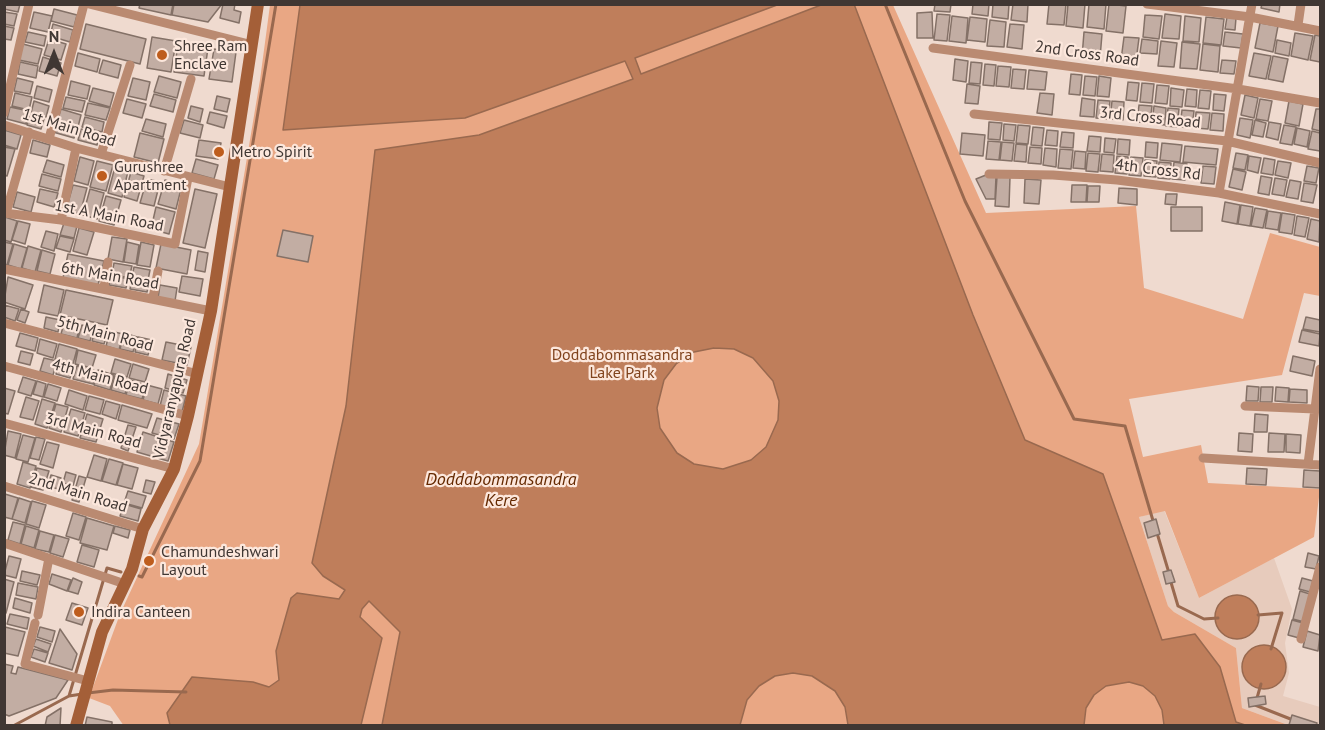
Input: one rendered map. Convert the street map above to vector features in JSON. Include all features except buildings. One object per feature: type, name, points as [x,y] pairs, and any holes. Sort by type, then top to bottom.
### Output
[{"type":"main road","name":"Vidyaranyapura Road","points":[[240,116],[237,109],[250,4]]},
{"type":"main road","name":"Vidyaranyapura Road","points":[[76,726],[102,632],[132,569],[144,529],[174,469],[188,416],[211,311],[240,116],[244,111],[258,4]]},
{"type":"street","points":[[4,113],[29,4]]},
{"type":"street","points":[[49,139],[84,4]]},
{"type":"street","points":[[89,4],[245,43]]},
{"type":"street","points":[[1146,4],[1250,17],[1320,31]]},
{"type":"street","points":[[1219,193],[1252,4]]},
{"type":"street","points":[[1298,25],[1301,4]]},
{"type":"street","name":"2nd Cross Road","points":[[933,48],[1238,89],[1320,103]]},
{"type":"street","points":[[101,154],[130,65]]},
{"type":"street","points":[[164,171],[191,79]]},
{"type":"street","name":"3rd Cross Road","points":[[974,114],[1227,141],[1320,163]]},
{"type":"street","name":"1st Main Road","points":[[4,124],[76,148],[230,187]]},
{"type":"street","points":[[5,213],[29,132]]},
{"type":"street","points":[[61,220],[76,148]]},
{"type":"street","name":"4th Cross Rd","points":[[989,174],[1053,175],[1219,193],[1320,214]]},
{"type":"street","name":"1st A Main Road","points":[[5,213],[61,220],[175,244],[188,177]]},
{"type":"street","points":[[104,288],[108,262]]},
{"type":"street","name":"6th Main Road","points":[[4,269],[43,279],[104,288],[211,311]]},
{"type":"street","points":[[153,298],[158,271]]},
{"type":"street","name":"5th Main Road","points":[[4,322],[198,374]]},
{"type":"street","name":"4th Main Road","points":[[4,366],[188,416]]},
{"type":"street","points":[[1308,464],[1320,369]]},
{"type":"street","points":[[1245,406],[1315,409]]},
{"type":"street","name":"3rd Main Road","points":[[4,423],[174,469]]},
{"type":"street","points":[[1203,458],[1320,465]]},
{"type":"street","name":"2nd Main Road","points":[[4,486],[144,529]]},
{"type":"street","points":[[5,546],[49,558],[125,584]]},
{"type":"street","points":[[49,558],[25,664],[88,681]]},
{"type":"street","points":[[1301,639],[1320,567]]},
{"type":"shaded area","points":[[1164,510],[1199,598],[1274,558],[1292,609],[1285,643],[1289,673],[1283,696],[1320,707],[1320,725],[1288,725],[1242,708],[1236,648],[1174,612],[1168,606],[1139,517]]},
{"type":"green space","name":"Doddabommasandra Kere","points":[[270,5],[893,5],[986,213],[1136,206],[1144,288],[1243,319],[1270,233],[1320,247],[1320,296],[1304,293],[1282,375],[1129,399],[1143,457],[1201,445],[1208,483],[1320,489],[1314,537],[1199,598],[1165,511],[1139,517],[1168,606],[1174,612],[1236,648],[1242,708],[1288,725],[124,726],[110,706],[89,698],[120,614],[199,444],[260,80]]},
{"type":"water","name":"Doddabommasandra Kere","points":[[854,4],[973,315],[1025,440],[1103,474],[1162,640],[1195,634],[1220,667],[1236,722],[1245,725],[1164,725],[1162,710],[1155,696],[1143,686],[1129,682],[1106,686],[1094,695],[1086,708],[1084,725],[848,725],[845,707],[835,691],[812,676],[793,673],[775,676],[759,686],[747,700],[740,725],[382,725],[400,632],[369,601],[362,609],[360,617],[382,638],[361,725],[170,725],[167,713],[192,677],[253,682],[269,687],[279,680],[276,651],[291,598],[297,593],[339,599],[345,590],[323,576],[312,563],[346,406],[375,150],[479,135],[633,79],[625,61],[465,118],[283,130],[300,5],[777,5],[635,58],[641,74],[821,5]],"holes":[[[714,348],[734,349],[753,358],[773,381],[779,401],[778,420],[766,447],[751,460],[723,469],[694,464],[677,453],[660,428],[657,408],[664,380],[676,364],[694,352]]]},
{"type":"water","points":[[1237,595],[1253,601],[1259,617],[1253,633],[1237,639],[1221,633],[1215,617],[1221,601]]},
{"type":"water","points":[[1264,645],[1280,651],[1286,667],[1280,683],[1264,689],[1248,683],[1242,667],[1248,651]]},
{"type":"waterway","points":[[139,576],[142,577],[200,461],[276,4]]},
{"type":"waterway","points":[[885,4],[965,201],[1074,419],[1125,426],[1154,524]]},
{"type":"waterway","points":[[1157,533],[1169,573]]},
{"type":"waterway","points":[[13,726],[69,696],[107,568],[121,572]]},
{"type":"waterway","points":[[1170,579],[1178,606],[1204,619],[1218,618]]},
{"type":"waterway","points":[[1258,615],[1282,613],[1271,649]]},
{"type":"waterway","points":[[1261,684],[1255,705],[1293,720]]},
{"type":"waterway","points":[[88,693],[113,690],[186,692]]},
{"type":"waterway","points":[[69,696],[82,694]]},
{"type":"place","name":"Shree Ram Enclave","points":[[162,55]]},
{"type":"place","name":"Metro Spirit","points":[[219,152]]},
{"type":"place","name":"Gurushree Apartment","points":[[102,176]]},
{"type":"place","name":"Chamundeshwari Layout","points":[[149,561]]},
{"type":"place","name":"Indira Canteen","points":[[79,612]]},
{"type":"park label","name":"Doddabommasandra Lake Park","points":[[622,364]]}]
